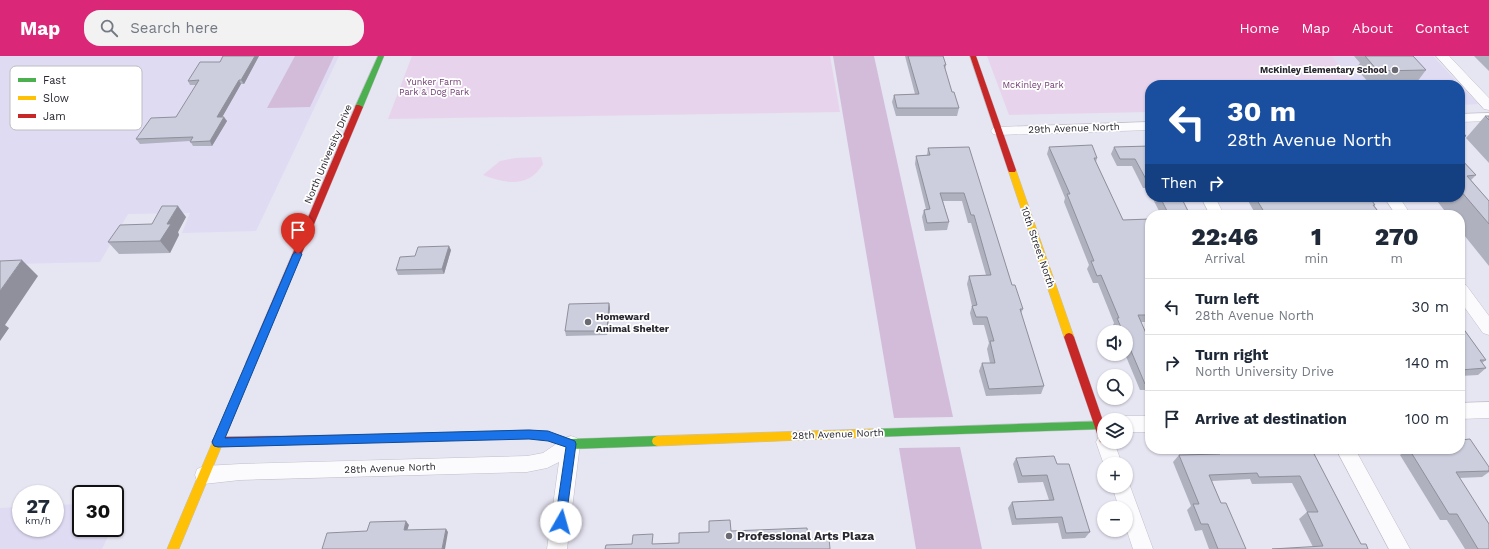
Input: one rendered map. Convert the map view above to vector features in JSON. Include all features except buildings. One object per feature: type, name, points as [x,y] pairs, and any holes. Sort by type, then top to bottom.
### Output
[{"type":"street","name":"North University Drive","points":[[174,549],[381,56]]},
{"type":"street","name":"10th Street North","points":[[973,56],[1097,414]]},
{"type":"street","points":[[1442,56],[1465,80]]},
{"type":"street","points":[[1465,80],[1489,106]]},
{"type":"street","points":[[1465,118],[1489,117]]},
{"type":"street","name":"29th Avenue North","points":[[998,130],[1145,126]]},
{"type":"street","points":[[1465,296],[1489,328]]},
{"type":"street","points":[[1465,411],[1489,410]]},
{"type":"street","points":[[1133,424],[1145,424]]},
{"type":"street","name":"28th Avenue North","points":[[218,442],[529,434],[548,436],[571,444],[1097,431]]},
{"type":"street","name":"28th Avenue North","points":[[204,475],[240,472],[527,464],[548,460],[571,444]]},
{"type":"street","points":[[557,549],[571,444]]},
{"type":"street","points":[[1348,454],[1400,549]]},
{"type":"street","points":[[1123,493],[1143,549]]},
{"type":"shaded area","points":[[0,56],[339,56],[256,231],[182,233],[190,213],[128,214],[100,262],[12,264],[0,281]]},
{"type":"shaded area","points":[[295,56],[334,56],[310,107],[267,108]]},
{"type":"shaded area","points":[[833,56],[874,56],[953,417],[894,418]]},
{"type":"shaded area","name":"McKinley Elementary School","points":[[1332,56],[1433,56],[1455,80],[1351,80]]},
{"type":"shaded area","points":[[1465,90],[1478,104],[1465,105]]},
{"type":"shaded area","points":[[960,447],[982,549],[916,549],[899,448]]},
{"type":"shaded area","points":[[72,504],[72,537],[108,537],[102,549],[0,549],[0,508],[12,507],[12,537],[64,537],[64,505]]},
{"type":"green space","name":"Yunker Farm Park & Dog Park","points":[[412,56],[830,56],[840,112],[388,119]]},
{"type":"green space","name":"McKinley Park","points":[[987,56],[1332,56],[1351,80],[1145,80],[1145,112],[1009,115]]},
{"type":"green space","points":[[541,157],[543,164],[537,172],[524,180],[508,182],[483,175],[500,161],[515,158]]},
{"type":"traffic: fast","points":[[359,107],[381,56]]},
{"type":"traffic: fast","points":[[874,433],[1097,425]]},
{"type":"traffic: fast","points":[[351,439],[529,434],[548,436],[571,444],[657,441]]},
{"type":"traffic: slow","points":[[1012,170],[1069,337]]},
{"type":"traffic: slow","points":[[173,549],[251,363]]},
{"type":"traffic: slow","points":[[657,441],[874,433]]},
{"type":"traffic: jam","points":[[973,56],[1012,170]]},
{"type":"traffic: jam","points":[[251,363],[359,107]]},
{"type":"traffic: jam","points":[[1069,337],[1097,419]]},
{"type":"traffic: jam","points":[[217,442],[351,439]]},
{"type":"place","name":"McKinley Elementary School","points":[[1395,70]]},
{"type":"place","name":"Homeward Animal Shelter","points":[[588,322]]},
{"type":"place","name":"Professional Arts Plaza","points":[[729,536]]},
{"type":"route","points":[[298,254],[218,442],[529,434],[548,436],[571,444],[561,522]]}]
